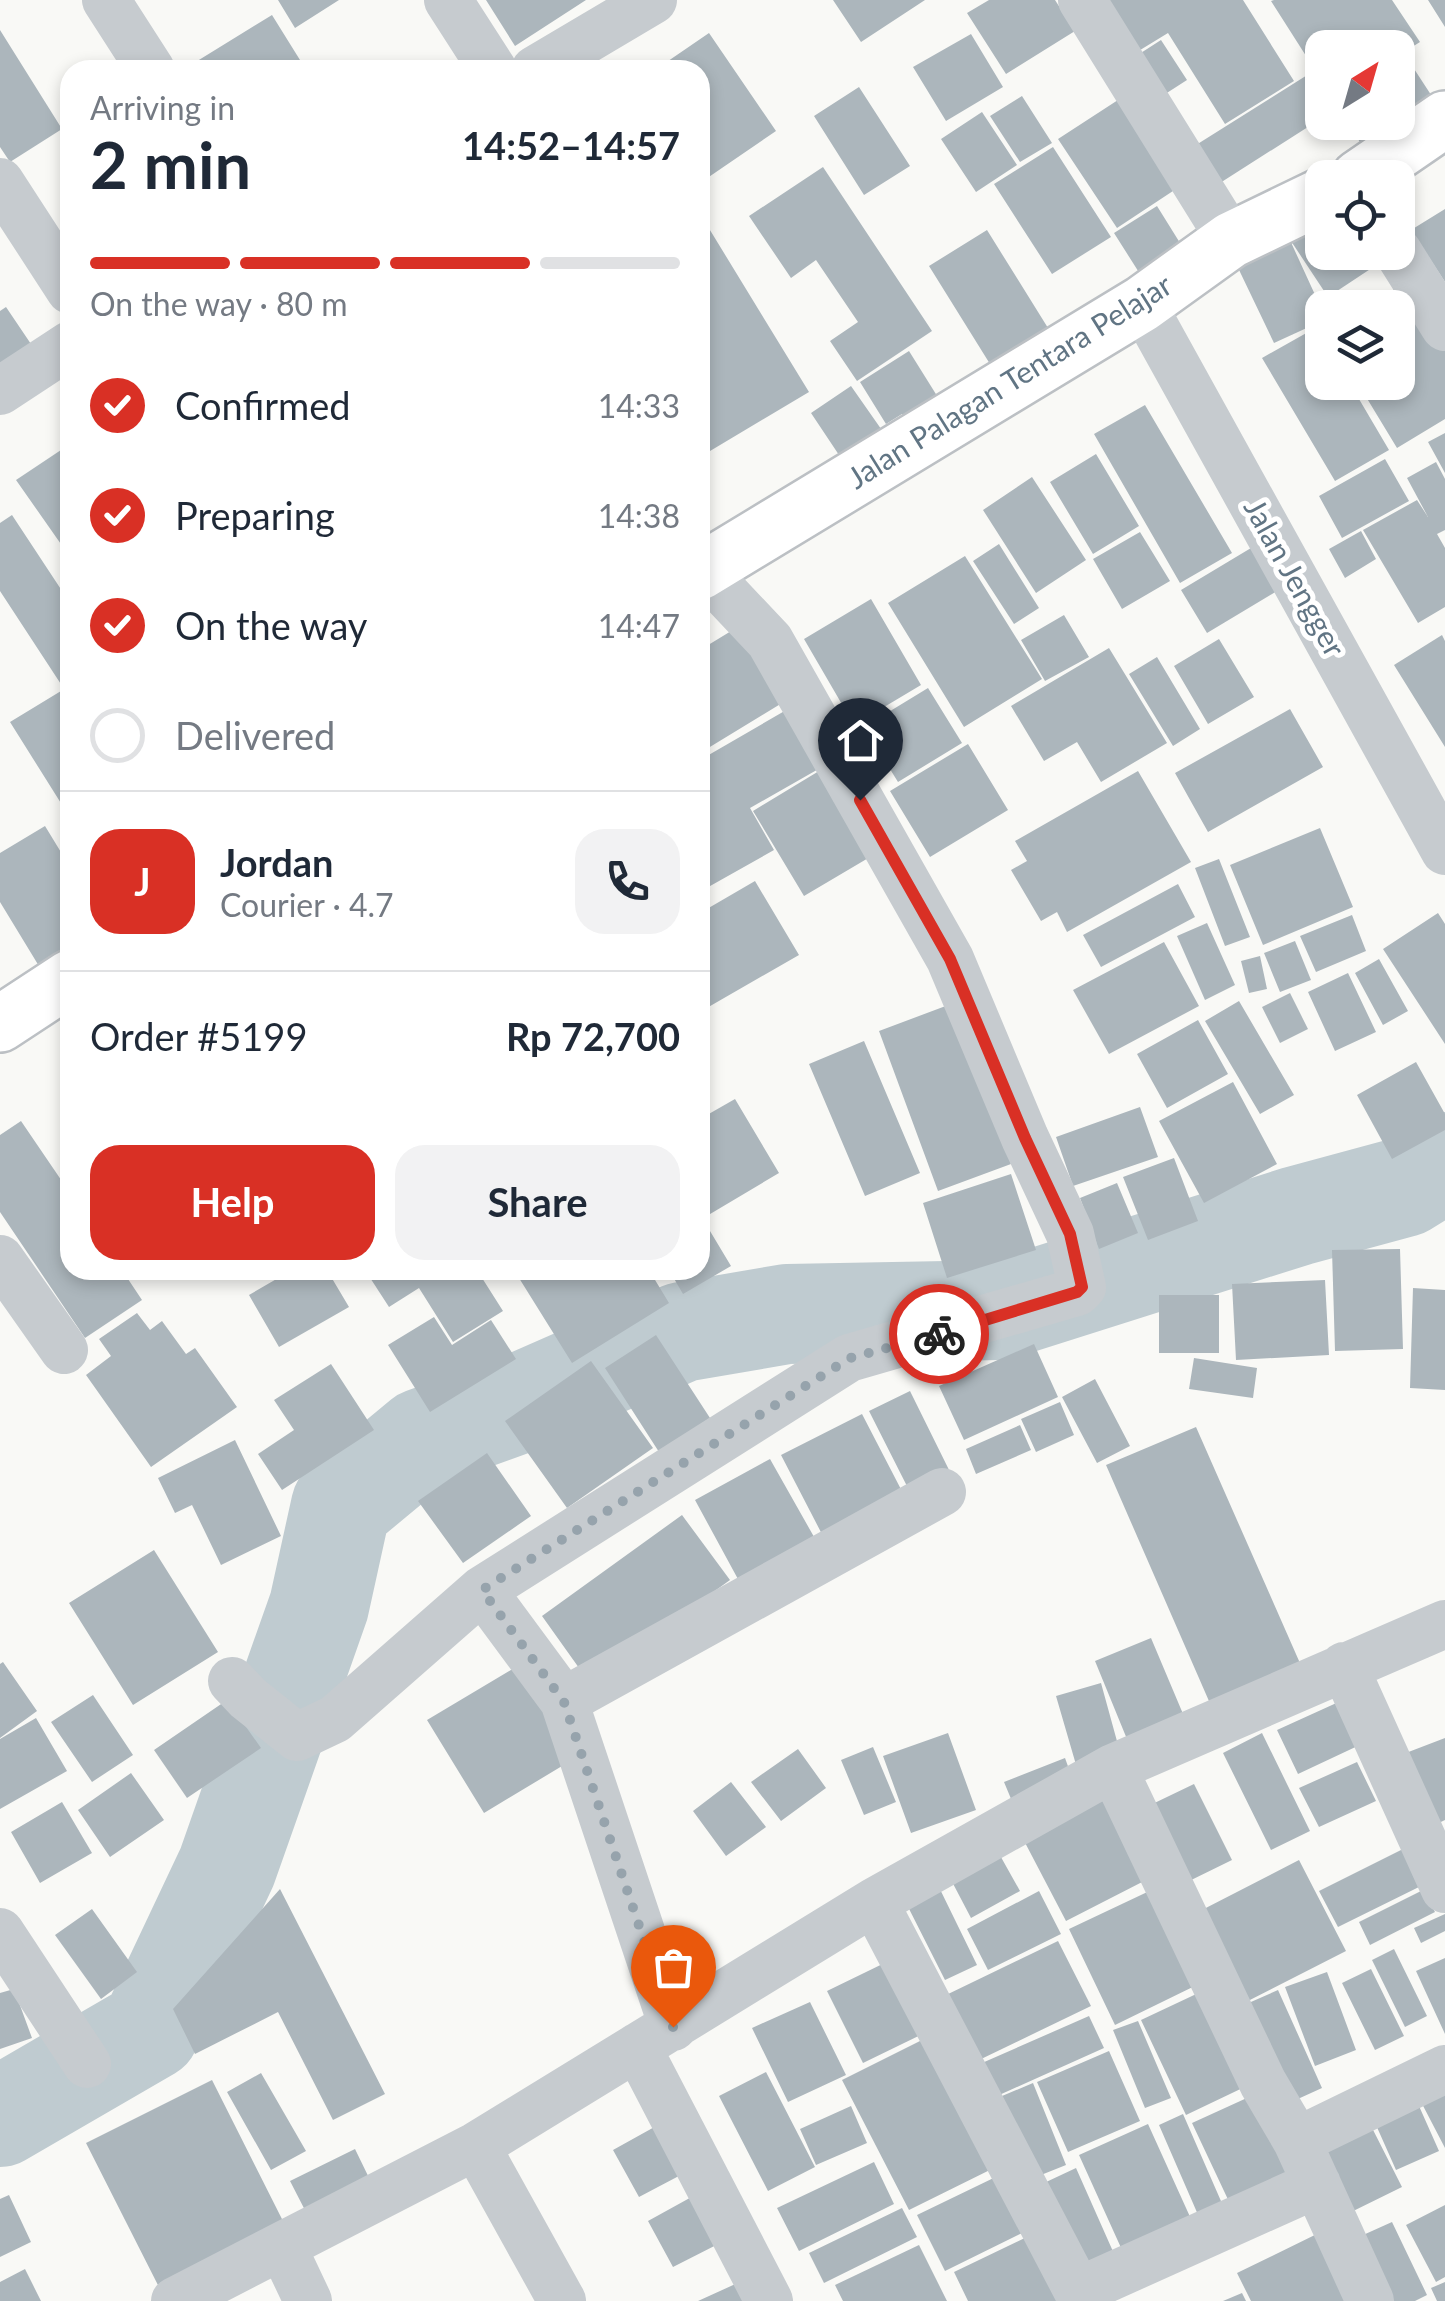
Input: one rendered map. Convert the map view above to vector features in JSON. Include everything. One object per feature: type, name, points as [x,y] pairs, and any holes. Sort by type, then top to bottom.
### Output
[{"type":"main road","points":[[1385,160],[1445,119]]},
{"type":"main road","name":"Jalan Palagan Tentara Pelajar","points":[[710,567],[1142,304],[1231,240],[1305,204]]},
{"type":"main road","points":[[0,1024],[60,985]]},
{"type":"street","points":[[106,0],[145,60]]},
{"type":"street","points":[[448,0],[487,60]]},
{"type":"street","points":[[551,60],[653,0]]},
{"type":"street","points":[[1082,0],[1231,240]]},
{"type":"street","points":[[0,182],[60,275]]},
{"type":"street","points":[[1409,270],[1445,327]]},
{"type":"street","name":"Jalan Jengger","points":[[1142,304],[1445,852]]},
{"type":"street","points":[[0,391],[60,352]]},
{"type":"street","points":[[240,1690],[297,1737],[335,1719],[482,1590],[850,1358],[959,1329],[1077,1292],[1082,1287],[1070,1234],[940,942],[770,640],[710,580]]},
{"type":"street","points":[[0,1259],[64,1350]]},
{"type":"street","points":[[564,1702],[942,1492]]},
{"type":"street","points":[[482,1590],[564,1702],[655,2037],[769,2301]]},
{"type":"street","points":[[175,2301],[476,2146],[874,1902],[1113,1768],[1445,1624]]},
{"type":"street","points":[[1344,1666],[1445,1888]]},
{"type":"street","points":[[1113,1768],[1263,2082],[1297,2141],[1370,2301]]},
{"type":"street","points":[[874,1902],[1081,2296],[1317,2184]]},
{"type":"street","points":[[0,1932],[87,2064]]},
{"type":"street","points":[[1297,2141],[1445,2069]]},
{"type":"street","points":[[476,2146],[562,2301]]},
{"type":"street","points":[[282,2246],[308,2301]]},
{"type":"building","points":[[278,0],[339,0],[295,28]]},
{"type":"building","points":[[486,0],[586,0],[515,46]]},
{"type":"building","points":[[833,0],[925,0],[861,42]]},
{"type":"building","points":[[989,0],[1055,0],[1075,31],[1006,74],[967,13]]},
{"type":"building","points":[[1098,0],[1243,0],[1294,81],[1225,124],[1168,33],[1132,55]]},
{"type":"building","points":[[1392,0],[1412,30],[1305,30],[1305,54],[1271,1]]},
{"type":"building","points":[[1428,0],[1445,0],[1445,27]]},
{"type":"building","points":[[272,15],[300,60],[199,60]]},
{"type":"building","points":[[0,30],[60,130],[10,162],[0,147]]},
{"type":"building","points":[[709,33],[776,131],[710,176],[710,60],[670,60]]},
{"type":"building","points":[[971,34],[1003,87],[946,121],[913,67]]},
{"type":"building","points":[[1161,40],[1187,80],[1159,98],[1133,58]]},
{"type":"building","points":[[1415,70],[1437,104],[1415,118]]},
{"type":"building","points":[[1305,76],[1305,129],[1220,183],[1196,145]]},
{"type":"building","points":[[859,87],[910,166],[864,195],[814,116]]},
{"type":"building","points":[[1022,96],[1052,143],[1020,162],[990,116]]},
{"type":"building","points":[[1118,100],[1176,189],[1117,228],[1058,139]]},
{"type":"building","points":[[982,112],[1017,165],[976,192],[941,139]]},
{"type":"building","points":[[1359,140],[1381,140],[1365,150]]},
{"type":"building","points":[[1053,147],[1111,237],[1052,274],[994,184]]},
{"type":"building","points":[[823,167],[932,331],[857,381],[830,341],[858,322],[816,260],[791,278],[749,216]]},
{"type":"building","points":[[1157,206],[1190,259],[1147,285],[1114,233]]},
{"type":"building","points":[[1445,209],[1445,282],[1415,236],[1415,228]]},
{"type":"building","points":[[1305,222],[1305,262],[1289,238],[1313,290],[1305,290],[1305,329],[1274,343],[1229,249]]},
{"type":"building","points":[[710,230],[809,392],[710,451]]},
{"type":"building","points":[[987,230],[1048,328],[990,364],[929,266]]},
{"type":"building","points":[[1310,270],[1369,270],[1339,290],[1323,290]]},
{"type":"building","points":[[1411,279],[1445,336],[1445,419],[1397,448],[1368,400],[1415,400],[1415,290],[1393,290]]},
{"type":"building","points":[[6,307],[33,347],[0,369],[0,311]]},
{"type":"building","points":[[1305,334],[1305,400],[1360,400],[1389,450],[1335,481],[1262,358]]},
{"type":"building","points":[[909,351],[944,407],[912,428],[902,414],[886,424],[860,382]]},
{"type":"building","points":[[851,386],[886,436],[845,464],[811,413]]},
{"type":"building","points":[[1145,405],[1232,553],[1180,583],[1094,434]]},
{"type":"building","points":[[1445,433],[1445,473],[1428,442]]},
{"type":"building","points":[[60,451],[60,543],[16,480]]},
{"type":"building","points":[[1096,454],[1139,526],[1093,554],[1050,482]]},
{"type":"building","points":[[1385,459],[1409,501],[1342,538],[1319,496]]},
{"type":"building","points":[[1436,462],[1445,479],[1445,530],[1437,534],[1445,548],[1445,607],[1418,623],[1363,530],[1417,500],[1428,517],[1407,478]]},
{"type":"building","points":[[1032,477],[1086,560],[1036,593],[983,510]]},
{"type":"building","points":[[12,515],[60,588],[60,683],[0,591],[0,523]]},
{"type":"building","points":[[1361,531],[1376,559],[1345,578],[1329,549]]},
{"type":"building","points":[[1140,532],[1170,581],[1122,609],[1093,559]]},
{"type":"building","points":[[1266,539],[1292,582],[1207,633],[1181,590]]},
{"type":"building","points":[[999,544],[1039,608],[1014,624],[973,561]]},
{"type":"building","points":[[965,556],[1042,679],[964,727],[888,603]]},
{"type":"building","points":[[871,599],[921,685],[854,725],[804,639]]},
{"type":"building","points":[[1064,615],[1089,657],[1045,681],[1021,640]]},
{"type":"building","points":[[741,625],[787,700],[710,747],[710,644]]},
{"type":"building","points":[[1442,635],[1445,641],[1445,747],[1394,665]]},
{"type":"building","points":[[1219,639],[1254,697],[1208,724],[1174,666]]},
{"type":"building","points":[[1109,648],[1167,743],[1101,782],[1077,742],[1044,761],[1011,706]]},
{"type":"building","points":[[1157,657],[1200,729],[1173,746],[1129,674]]},
{"type":"building","points":[[928,688],[962,743],[898,782],[864,727]]},
{"type":"building","points":[[60,692],[60,802],[10,722]]},
{"type":"building","points":[[788,709],[822,767],[750,808],[774,850],[710,886],[710,754]]},
{"type":"building","points":[[1290,709],[1323,767],[1208,832],[1175,773]]},
{"type":"building","points":[[968,744],[1008,810],[930,857],[890,791]]},
{"type":"building","points":[[819,771],[870,857],[804,896],[753,811]]},
{"type":"building","points":[[1138,771],[1191,862],[1067,932],[1057,912],[1041,921],[1011,870],[1027,861],[1015,841]]},
{"type":"building","points":[[45,826],[60,851],[60,966],[45,976],[0,902],[0,853]]},
{"type":"building","points":[[1320,828],[1353,907],[1263,945],[1230,865]]},
{"type":"building","points":[[1219,859],[1250,937],[1225,946],[1195,868]]},
{"type":"building","points":[[755,881],[799,955],[710,1006],[710,907]]},
{"type":"building","points":[[1178,884],[1195,917],[1101,967],[1083,935]]},
{"type":"building","points":[[1438,913],[1445,924],[1445,1044],[1383,949]]},
{"type":"building","points":[[1352,915],[1366,951],[1316,972],[1300,936]]},
{"type":"building","points":[[1207,923],[1235,985],[1205,1000],[1177,936]]},
{"type":"building","points":[[1295,941],[1311,980],[1280,992],[1264,953]]},
{"type":"building","points":[[1164,942],[1199,1006],[1109,1054],[1073,990]]},
{"type":"building","points":[[1260,956],[1267,989],[1249,993],[1241,961]]},
{"type":"building","points":[[1379,959],[1408,1011],[1383,1025],[1355,973]]},
{"type":"building","points":[[1348,973],[1376,1032],[1335,1051],[1308,992]]},
{"type":"building","points":[[1290,993],[1308,1029],[1280,1043],[1262,1007]]},
{"type":"building","points":[[1239,1001],[1294,1095],[1260,1114],[1205,1021]]},
{"type":"building","points":[[951,1004],[1011,1164],[938,1191],[879,1031]]},
{"type":"building","points":[[1198,1020],[1228,1074],[1167,1108],[1137,1054]]},
{"type":"building","points":[[864,1041],[920,1173],[865,1196],[809,1064]]},
{"type":"building","points":[[1416,1062],[1445,1114],[1445,1130],[1392,1159],[1357,1095]]},
{"type":"building","points":[[1233,1082],[1277,1164],[1204,1203],[1159,1121]]},
{"type":"building","points":[[735,1099],[779,1173],[710,1214],[710,1113]]},
{"type":"building","points":[[1140,1107],[1158,1157],[1073,1186],[1056,1137]]},
{"type":"building","points":[[21,1121],[60,1178],[60,1280],[129,1280],[142,1300],[85,1338],[0,1212],[0,1135]]},
{"type":"building","points":[[1174,1158],[1198,1221],[1148,1240],[1123,1177]]},
{"type":"building","points":[[1011,1174],[1036,1250],[947,1278],[923,1203]]},
{"type":"building","points":[[1117,1183],[1138,1233],[1099,1249],[1080,1198]]},
{"type":"building","points":[[710,1231],[731,1266],[710,1278]]},
{"type":"building","points":[[1400,1249],[1403,1349],[1335,1351],[1332,1250]]},
{"type":"building","points":[[275,1280],[333,1280],[349,1307],[279,1347],[249,1295]]},
{"type":"building","points":[[371,1280],[483,1280],[503,1311],[453,1342],[419,1288],[389,1307]]},
{"type":"building","points":[[520,1280],[655,1280],[669,1303],[572,1363]]},
{"type":"building","points":[[675,1280],[707,1280],[683,1294]]},
{"type":"building","points":[[1325,1280],[1329,1355],[1236,1360],[1232,1284]]},
{"type":"building","points":[[1413,1288],[1445,1290],[1445,1390],[1410,1388]]},
{"type":"building","points":[[1159,1295],[1219,1295],[1219,1353],[1159,1353]]},
{"type":"building","points":[[137,1313],[150,1330],[162,1321],[186,1354],[195,1348],[237,1407],[151,1467],[86,1375],[111,1356],[99,1339]]},
{"type":"building","points":[[434,1317],[452,1345],[491,1320],[516,1359],[430,1412],[388,1345]]},
{"type":"building","points":[[656,1335],[710,1418],[659,1452],[605,1368]]},
{"type":"building","points":[[1034,1344],[1058,1397],[964,1440],[939,1386]]},
{"type":"building","points":[[1194,1358],[1257,1368],[1253,1398],[1189,1389]]},
{"type":"building","points":[[591,1361],[653,1448],[567,1508],[505,1421]]},
{"type":"building","points":[[331,1364],[374,1430],[282,1490],[258,1454],[294,1430],[274,1400]]},
{"type":"building","points":[[1095,1379],[1130,1446],[1097,1463],[1062,1397]]},
{"type":"building","points":[[910,1391],[953,1478],[913,1498],[869,1411]]},
{"type":"building","points":[[1060,1402],[1074,1435],[1036,1452],[1021,1419]]},
{"type":"building","points":[[862,1414],[906,1499],[825,1540],[781,1455]]},
{"type":"building","points":[[1020,1425],[1031,1450],[976,1474],[966,1449]]},
{"type":"building","points":[[1196,1427],[1303,1670],[1212,1708],[1106,1465]]},
{"type":"building","points":[[235,1440],[281,1536],[221,1565],[192,1505],[175,1513],[158,1478]]},
{"type":"building","points":[[487,1453],[531,1516],[463,1563],[418,1501]]},
{"type":"building","points":[[770,1459],[822,1551],[745,1592],[695,1500]]},
{"type":"building","points":[[682,1515],[730,1580],[589,1682],[542,1616]]},
{"type":"building","points":[[154,1550],[218,1652],[133,1705],[69,1603]]},
{"type":"building","points":[[1151,1638],[1186,1721],[1129,1744],[1095,1661]]},
{"type":"building","points":[[3,1662],[37,1711],[0,1738],[0,1664]]},
{"type":"building","points":[[521,1664],[577,1757],[484,1813],[427,1720]]},
{"type":"building","points":[[1101,1683],[1123,1763],[1079,1775],[1056,1696]]},
{"type":"building","points":[[93,1695],[133,1755],[92,1782],[51,1722]]},
{"type":"building","points":[[227,1700],[261,1748],[187,1798],[154,1750]]},
{"type":"building","points":[[1343,1700],[1364,1743],[1298,1774],[1277,1730]]},
{"type":"building","points":[[36,1718],[67,1771],[0,1809],[0,1739]]},
{"type":"building","points":[[948,1733],[976,1810],[911,1833],[883,1756]]},
{"type":"building","points":[[1262,1733],[1310,1831],[1271,1850],[1223,1753]]},
{"type":"building","points":[[1445,1738],[1445,1820],[1426,1829],[1398,1756]]},
{"type":"building","points":[[873,1747],[896,1802],[864,1815],[841,1760]]},
{"type":"building","points":[[798,1749],[826,1788],[781,1821],[751,1782]]},
{"type":"building","points":[[1065,1758],[1074,1783],[1014,1806],[1004,1782]]},
{"type":"building","points":[[1357,1762],[1376,1801],[1319,1827],[1299,1788]]},
{"type":"building","points":[[131,1773],[164,1820],[110,1857],[78,1810]]},
{"type":"building","points":[[731,1782],[766,1827],[726,1856],[693,1811]]},
{"type":"building","points":[[1194,1784],[1232,1860],[1179,1886],[1142,1809]]},
{"type":"building","points":[[1103,1793],[1148,1879],[1066,1921],[1021,1835]]},
{"type":"building","points":[[62,1802],[92,1853],[40,1883],[11,1832]]},
{"type":"building","points":[[1405,1848],[1423,1885],[1338,1927],[1319,1891]]},
{"type":"building","points":[[997,1850],[1020,1891],[971,1918],[949,1876]]},
{"type":"building","points":[[1299,1860],[1346,1951],[1244,2003],[1198,1912]]},
{"type":"building","points":[[934,1877],[977,1965],[945,1980],[901,1893]]},
{"type":"building","points":[[1160,1886],[1205,1981],[1115,2025],[1069,1929]]},
{"type":"building","points":[[280,1889],[385,2094],[333,2120],[278,2012],[195,2054],[173,2009]]},
{"type":"building","points":[[1423,1890],[1435,1912],[1370,1945],[1359,1922]]},
{"type":"building","points":[[1039,1891],[1061,1934],[988,1970],[967,1929]]},
{"type":"building","points":[[92,1909],[137,1972],[101,1999],[55,1935]]},
{"type":"building","points":[[1445,1914],[1445,1931],[1421,1943],[1414,1928]]},
{"type":"building","points":[[1058,1941],[1091,2006],[977,2061],[944,1996]]},
{"type":"building","points":[[1394,1949],[1427,2016],[1405,2027],[1372,1960]]},
{"type":"building","points":[[901,1955],[937,2027],[863,2063],[827,1991]]},
{"type":"building","points":[[1445,1958],[1445,2034],[1416,1971]]},
{"type":"building","points":[[1371,1969],[1404,2036],[1375,2050],[1342,1983]]},
{"type":"building","points":[[1327,1972],[1356,2050],[1315,2066],[1285,1987]]},
{"type":"building","points":[[1209,1988],[1253,2083],[1186,2115],[1141,2020]]},
{"type":"building","points":[[14,1989],[32,2038],[0,2049],[0,1993]]},
{"type":"building","points":[[1278,1990],[1322,2088],[1289,2103],[1244,2005]]},
{"type":"building","points":[[810,2002],[846,2075],[788,2102],[752,2028]]},
{"type":"building","points":[[1089,2016],[1104,2048],[997,2096],[982,2063]]},
{"type":"building","points":[[1138,2021],[1171,2098],[1145,2108],[1113,2030]]},
{"type":"building","points":[[940,2031],[1006,2162],[909,2210],[842,2080]]},
{"type":"building","points":[[1109,2051],[1140,2121],[1068,2152],[1037,2082]]},
{"type":"building","points":[[766,2072],[815,2167],[768,2191],[719,2096]]},
{"type":"building","points":[[261,2073],[306,2151],[271,2170],[227,2092]]},
{"type":"building","points":[[212,2080],[289,2233],[163,2295],[86,2143]]},
{"type":"building","points":[[1033,2083],[1066,2165],[1036,2177],[1002,2096]]},
{"type":"building","points":[[1445,2084],[1445,2148],[1419,2098]]},
{"type":"building","points":[[1260,2092],[1300,2177],[1232,2208],[1192,2123]]},
{"type":"building","points":[[1415,2097],[1439,2151],[1396,2170],[1372,2116]]},
{"type":"building","points":[[851,2106],[867,2143],[816,2165],[800,2129]]},
{"type":"building","points":[[1183,2114],[1224,2208],[1199,2217],[1159,2125]]},
{"type":"building","points":[[667,2120],[694,2168],[639,2197],[613,2150]]},
{"type":"building","points":[[1368,2120],[1402,2187],[1339,2218],[1305,2150]]},
{"type":"building","points":[[1148,2124],[1196,2230],[1127,2261],[1079,2155]]},
{"type":"building","points":[[355,2149],[372,2184],[308,2216],[290,2181]]},
{"type":"building","points":[[874,2162],[894,2204],[799,2251],[777,2208]]},
{"type":"building","points":[[1076,2168],[1119,2265],[1088,2279],[1044,2183]]},
{"type":"building","points":[[1006,2172],[1036,2226],[945,2271],[917,2215]]},
{"type":"building","points":[[706,2189],[732,2237],[673,2267],[648,2221]]},
{"type":"building","points":[[9,2195],[31,2242],[0,2257],[0,2199]]},
{"type":"building","points":[[1445,2205],[1445,2277],[1436,2282],[1406,2225]]},
{"type":"building","points":[[902,2208],[917,2237],[824,2283],[809,2253]]},
{"type":"building","points":[[1392,2222],[1427,2295],[1415,2301],[1381,2301],[1352,2240]]},
{"type":"building","points":[[1325,2230],[1360,2301],[1251,2301],[1237,2273]]},
{"type":"building","points":[[1033,2234],[1066,2301],[968,2301],[954,2272]]},
{"type":"building","points":[[919,2245],[947,2301],[843,2301],[835,2285]]},
{"type":"building","points":[[25,2269],[41,2301],[0,2301],[0,2282]]},
{"type":"building","points":[[742,2281],[752,2301],[698,2301]]},
{"type":"building","points":[[1445,2282],[1445,2301],[1437,2301],[1431,2288]]},
{"type":"building","points":[[1242,2293],[1246,2301],[1223,2301]]},
{"type":"waterway","points":[[0,2117],[150,2030],[227,1867],[319,1606],[341,1506],[423,1438],[520,1403],[682,1332],[787,1314],[1000,1310],[1297,1216],[1404,1187],[1445,1162]]},
{"type":"way so far","points":[[673,2027],[564,1702],[482,1590],[850,1358],[939,1334]]},
{"type":"route","points":[[860,800],[950,959],[1070,1234],[1082,1287],[1077,1292],[939,1334]]}]
